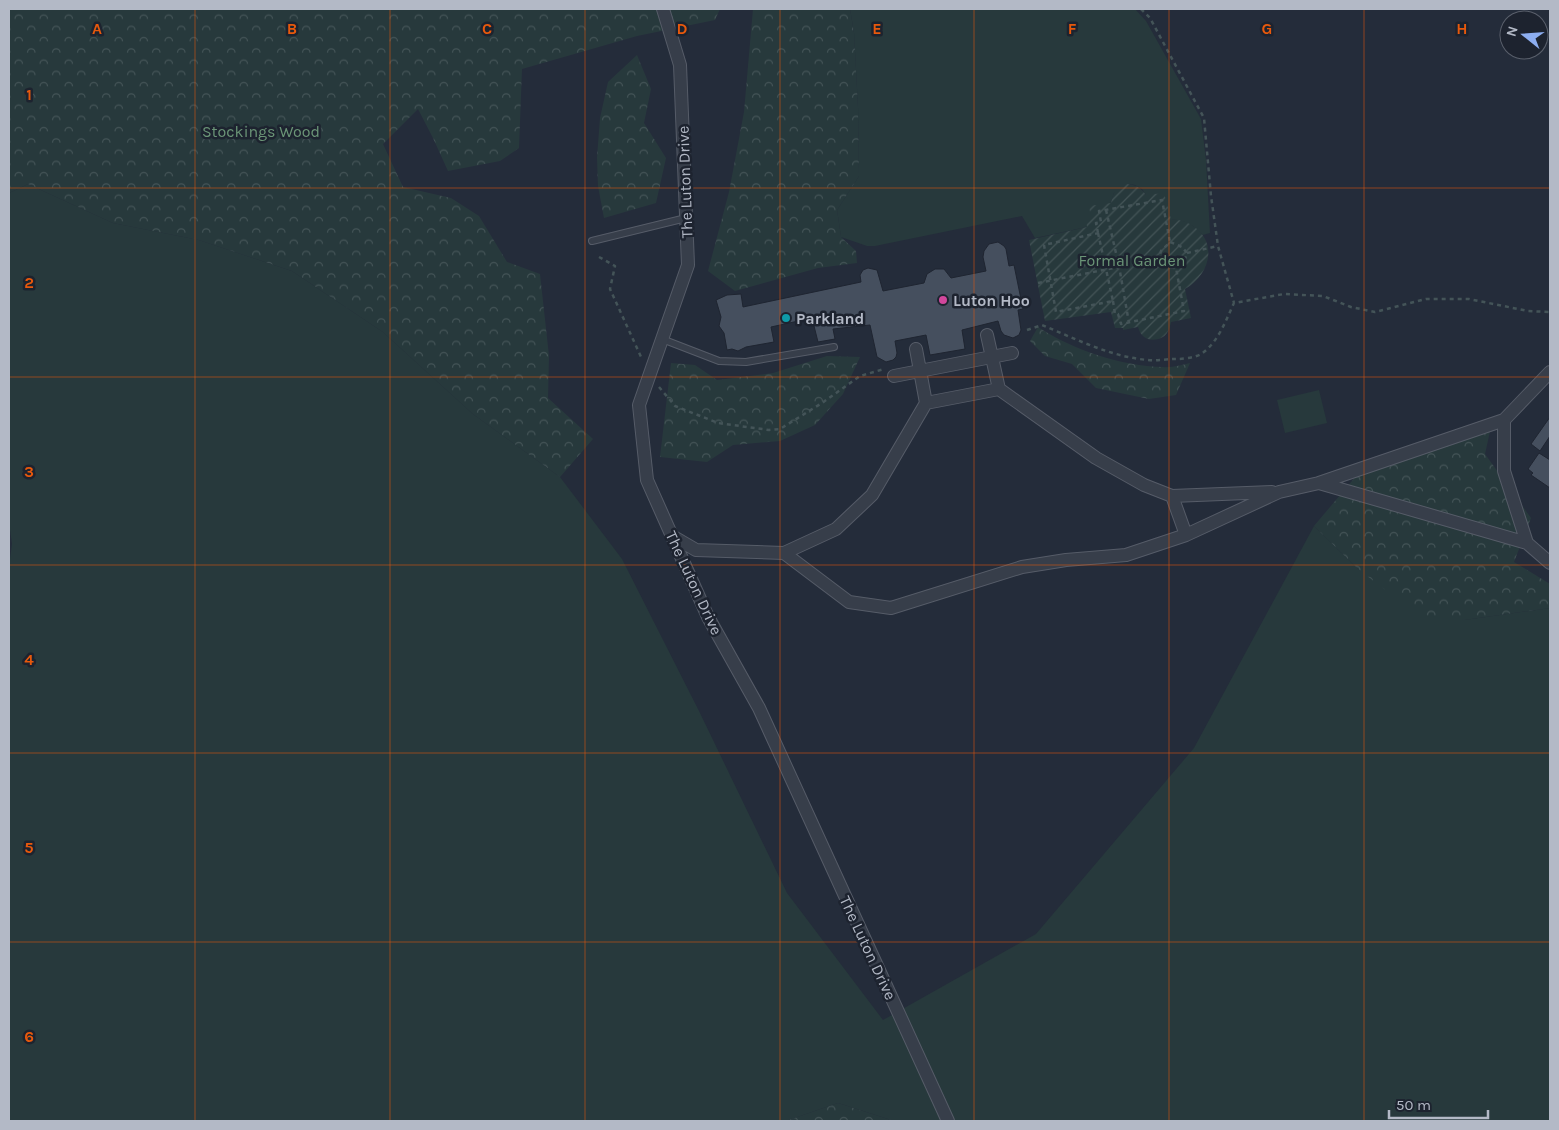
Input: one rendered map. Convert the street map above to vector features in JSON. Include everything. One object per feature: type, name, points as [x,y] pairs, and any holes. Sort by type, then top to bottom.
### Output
[{"type":"street","name":"The Luton Drive","points":[[663,9],[680,65],[688,265],[639,405],[647,480],[708,617],[759,708],[948,1121]]},
{"type":"street","points":[[987,335],[999,390],[1096,458],[1144,485],[1172,496],[1279,492],[1319,483],[1504,420],[1550,372]]},
{"type":"street","points":[[672,536],[696,550],[784,553],[836,530],[872,495],[926,403],[916,349]]},
{"type":"street","points":[[890,373],[920,372],[1012,353]]},
{"type":"street","points":[[926,403],[999,390]]},
{"type":"street","points":[[1504,420],[1504,471],[1527,542]]},
{"type":"street","points":[[1319,483],[1527,542],[1550,563]]},
{"type":"street","points":[[784,553],[849,602],[890,608],[1022,566],[1126,555],[1186,535],[1279,492]]},
{"type":"street","points":[[1172,496],[1186,535]]},
{"type":"lane","points":[[592,241],[686,218]]},
{"type":"lane","points":[[662,340],[719,361],[736,362],[746,362],[834,347]]},
{"type":"path","points":[[1037,322],[1090,345],[1124,356],[1150,360],[1182,358],[1200,355],[1210,346],[1223,328],[1234,303],[1218,246],[1211,196],[1204,118],[1150,18],[1141,9]]},
{"type":"path","points":[[1170,242],[1162,200],[1099,211],[1101,222],[1096,223],[1115,314],[1118,314],[1121,324],[1184,311],[1176,268]]},
{"type":"path","points":[[1106,210],[1119,266],[1129,323]]},
{"type":"path","points":[[1098,233],[1044,244],[1056,312],[1113,301]]},
{"type":"path","points":[[1170,242],[1182,247],[1187,253]]},
{"type":"path","points":[[1170,242],[1161,251],[1159,258],[1163,265],[1169,268],[1176,268],[1185,259],[1187,253]]},
{"type":"path","points":[[1187,253],[1218,246]]},
{"type":"path","points":[[599,257],[615,266],[610,289],[650,376],[675,406],[718,423],[769,430],[780,429],[822,403],[860,376],[890,373]]},
{"type":"path","points":[[1038,283],[1159,258]]},
{"type":"path","points":[[1234,303],[1284,294],[1322,296],[1351,307],[1375,312],[1426,299],[1469,298],[1528,311],[1550,312]]},
{"type":"path","points":[[1027,330],[1042,324]]},
{"type":"green space","name":"Stockings Wood","points":[[9,9],[720,9],[715,20],[637,36],[522,69],[519,148],[500,161],[448,171],[418,109],[383,144],[403,187],[451,198],[479,216],[507,262],[540,274],[549,356],[548,398],[593,439],[560,477],[473,414],[383,332],[292,271],[199,240],[113,223],[28,184],[9,193]]},
{"type":"green space","points":[[753,9],[850,9],[854,33],[859,176],[837,210],[841,237],[856,251],[857,263],[818,268],[735,291],[708,271],[729,192],[744,112]]},
{"type":"green space","points":[[850,9],[1135,9],[1146,21],[1201,119],[1206,160],[1210,233],[1203,235],[1193,226],[1171,219],[1142,189],[1128,184],[1114,193],[1111,203],[1091,219],[1087,227],[1035,238],[1022,216],[875,246],[867,246],[841,237],[837,210],[859,176],[854,33]]},
{"type":"green space","points":[[637,55],[651,89],[644,123],[666,158],[656,203],[604,218],[598,186],[597,158],[600,118],[608,82]]},
{"type":"green space","points":[[28,184],[113,223],[199,240],[292,271],[383,332],[473,414],[560,477],[622,559],[699,711],[787,893],[883,1020],[1036,934],[1194,748],[1314,526],[1359,570],[1464,620],[1550,608],[1550,1121],[894,1121],[838,1103],[786,1121],[9,1121],[9,566],[12,544],[9,523],[9,193]]},
{"type":"green space","name":"Formal Garden","points":[[1127,184],[1138,187],[1146,195],[1164,193],[1171,219],[1190,224],[1201,233],[1206,241],[1208,259],[1205,268],[1200,276],[1185,289],[1191,318],[1171,322],[1165,336],[1155,340],[1144,337],[1138,327],[1123,330],[1123,328],[1115,328],[1111,312],[1045,321],[1029,240],[1087,227],[1086,220],[1091,218],[1089,206],[1111,203],[1116,190]]},
{"type":"green space","points":[[1038,327],[1082,350],[1114,360],[1131,364],[1166,367],[1190,363],[1176,395],[1149,399],[1096,388],[1072,364],[1045,356],[1030,341]]},
{"type":"green space","points":[[827,356],[860,357],[843,394],[815,425],[780,441],[733,445],[707,462],[660,457],[671,363],[695,365],[717,380],[773,373]]},
{"type":"green space","points":[[1319,390],[1327,423],[1285,433],[1277,400]]},
{"type":"green space","points":[[1492,422],[1485,454],[1531,518],[1514,562],[1550,584],[1550,608],[1464,620],[1420,616],[1359,570],[1314,526],[1357,475]]},
{"type":"green space","points":[[838,1103],[894,1121],[786,1121]]},
{"type":"building","name":"Luton Hoo","points":[[998,242],[1006,249],[1009,266],[1014,265],[1023,309],[1018,310],[1021,330],[1019,335],[1013,338],[1004,335],[998,321],[962,330],[965,349],[930,355],[926,335],[895,341],[896,357],[886,362],[877,357],[870,325],[833,329],[835,339],[818,342],[812,318],[771,327],[774,342],[746,347],[738,351],[727,350],[724,333],[719,326],[721,317],[716,300],[727,295],[741,294],[743,307],[861,282],[860,275],[863,270],[868,268],[877,270],[883,291],[924,283],[927,274],[935,269],[944,269],[951,278],[986,271],[983,257],[984,251],[989,244]]},
{"type":"building","points":[[1550,417],[1550,436],[1540,451],[1531,444]]},
{"type":"building","points":[[1539,453],[1550,460],[1550,488],[1531,475],[1533,473],[1528,469]]},
{"type":"place","name":"Luton Hoo","points":[[943,300]]},
{"type":"place","name":"Parkland","points":[[786,318]]}]
